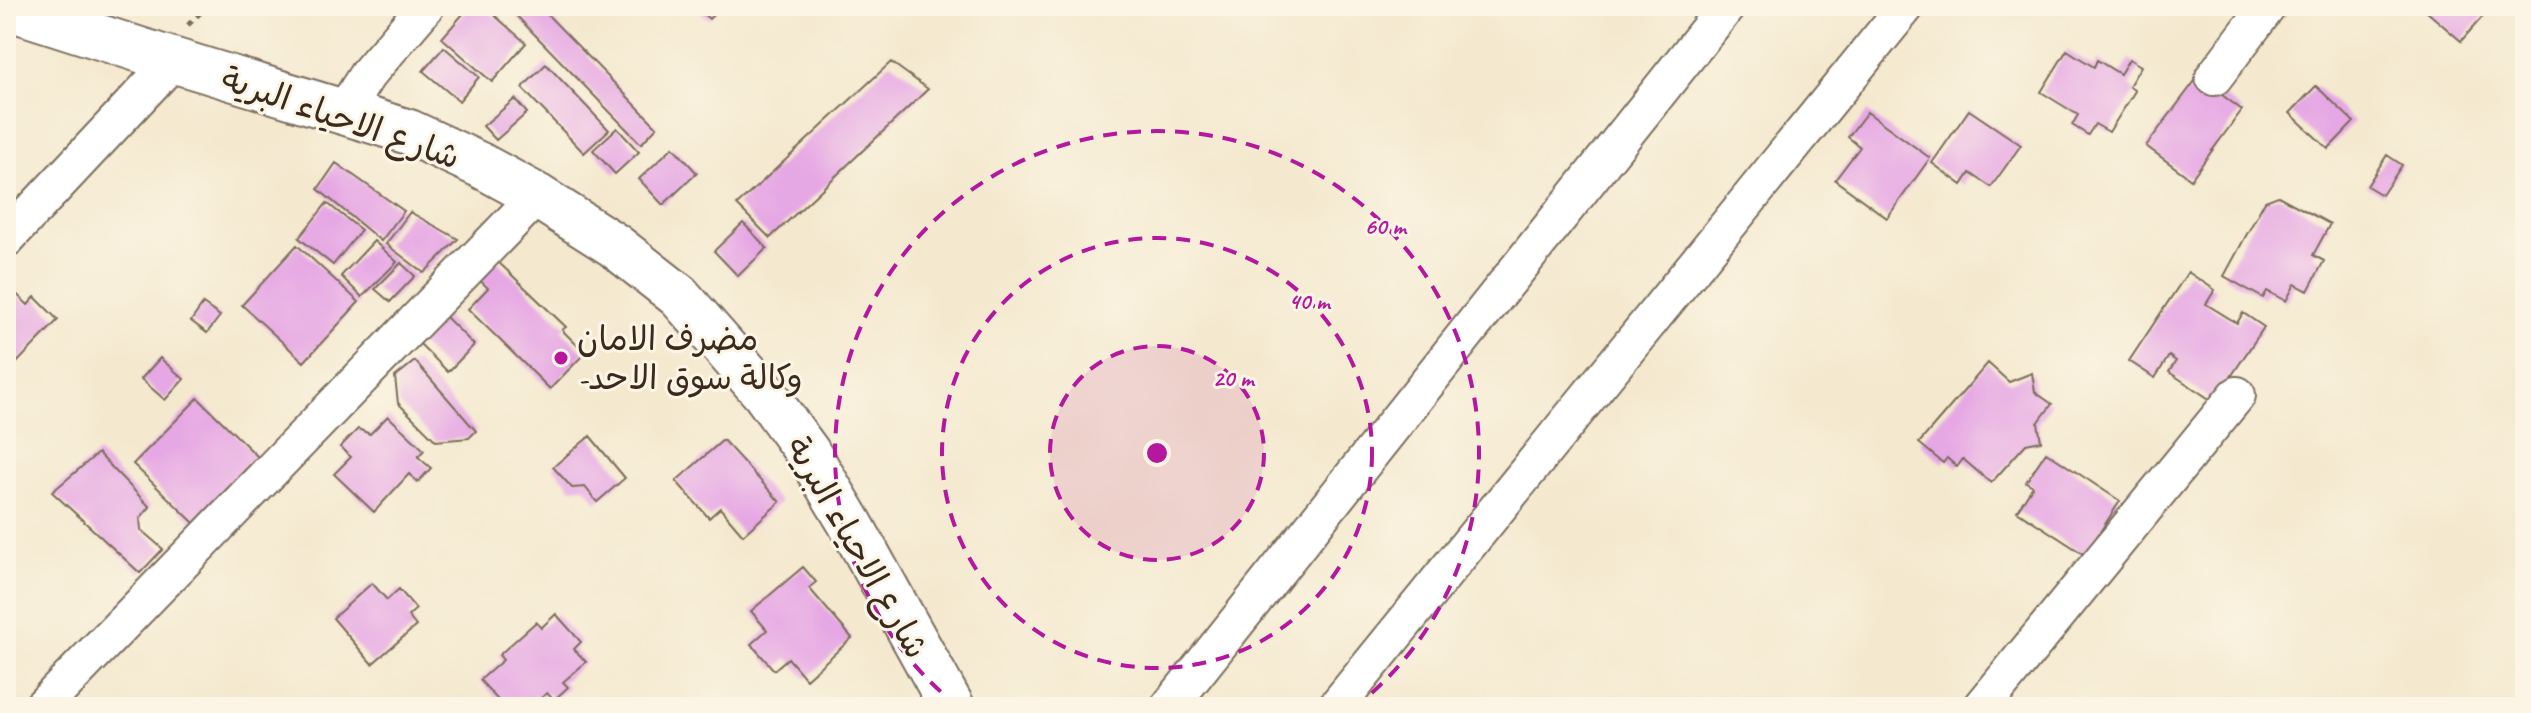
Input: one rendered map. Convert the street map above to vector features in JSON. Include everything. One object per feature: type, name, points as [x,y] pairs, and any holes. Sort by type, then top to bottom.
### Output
[{"type":"main road","name":"شارع الاحياء البرية","points":[[6,7],[409,132],[537,196],[614,245],[679,296],[765,394],[808,453],[850,523],[952,707]]},
{"type":"street","points":[[344,111],[367,75],[426,6]]},
{"type":"street","points":[[1169,707],[1727,6]]},
{"type":"street","points":[[1336,707],[1906,6]]},
{"type":"street","points":[[2214,77],[2268,6]]},
{"type":"street","points":[[6,239],[173,61]]},
{"type":"street","points":[[42,707],[537,196]]},
{"type":"street","points":[[1982,707],[2237,395]]},
{"type":"building","points":[[470,6],[484,6],[526,43],[492,82],[442,38]]},
{"type":"building","points":[[507,6],[539,6],[657,127],[641,144]]},
{"type":"building","points":[[694,6],[722,6],[709,19]]},
{"type":"building","points":[[2428,6],[2473,6],[2484,15],[2461,41],[2425,10]]},
{"type":"building","points":[[444,47],[479,77],[459,101],[423,71]]},
{"type":"building","points":[[2067,50],[2094,67],[2097,60],[2120,74],[2129,59],[2141,66],[2129,86],[2135,91],[2109,132],[2095,124],[2088,135],[2072,125],[2078,115],[2041,92]]},
{"type":"building","points":[[891,62],[928,89],[770,238],[737,205]]},
{"type":"building","points":[[546,64],[609,130],[584,153],[522,88]]},
{"type":"building","points":[[2198,77],[2242,110],[2191,179],[2146,146]]},
{"type":"building","points":[[2316,86],[2354,122],[2328,149],[2290,113]]},
{"type":"building","points":[[515,99],[527,113],[496,140],[483,126]]},
{"type":"building","points":[[1969,110],[2021,145],[1991,187],[1970,173],[1962,185],[1932,163]]},
{"type":"building","points":[[1867,112],[1930,158],[1887,218],[1835,180],[1860,147],[1848,137]]},
{"type":"building","points":[[617,128],[639,152],[615,174],[593,150]]},
{"type":"building","points":[[673,147],[697,173],[663,205],[639,179]]},
{"type":"building","points":[[2387,155],[2402,165],[2382,195],[2367,186]]},
{"type":"building","points":[[336,163],[404,211],[381,241],[318,189]]},
{"type":"building","points":[[2278,196],[2330,224],[2313,255],[2324,261],[2308,291],[2295,284],[2286,301],[2267,291],[2263,298],[2224,276],[2265,201]]},
{"type":"building","points":[[327,203],[361,230],[333,265],[299,238]]},
{"type":"building","points":[[410,212],[458,239],[424,273],[386,244]]},
{"type":"building","points":[[743,223],[767,248],[738,276],[714,251]]},
{"type":"building","points":[[374,241],[397,262],[362,297],[341,276]]},
{"type":"building","points":[[297,245],[359,302],[304,362],[242,305]]},
{"type":"building","points":[[493,257],[566,327],[562,330],[585,353],[550,389],[468,309],[488,288],[475,276]]},
{"type":"building","points":[[401,263],[415,276],[390,302],[375,289]]},
{"type":"building","points":[[2188,272],[2215,290],[2206,304],[2237,323],[2243,313],[2264,327],[2214,402],[2169,372],[2176,361],[2169,356],[2155,378],[2129,361]]},
{"type":"building","points":[[6,284],[28,305],[35,297],[58,320],[9,371],[6,368]]},
{"type":"building","points":[[203,304],[220,316],[207,333],[191,321]]},
{"type":"building","points":[[440,311],[474,345],[448,372],[414,338]]},
{"type":"building","points":[[160,358],[184,379],[165,400],[141,379]]},
{"type":"building","points":[[415,361],[476,431],[469,438],[436,441],[398,403],[395,377]]},
{"type":"building","points":[[1988,363],[2009,382],[2032,373],[2035,392],[2052,404],[2038,423],[2041,441],[2026,444],[1991,483],[1963,459],[1957,467],[1947,458],[1943,463],[1919,443]]},
{"type":"building","points":[[198,398],[258,457],[194,523],[133,464]]},
{"type":"building","points":[[388,416],[424,450],[418,457],[431,468],[418,482],[409,474],[374,512],[334,474],[351,457],[340,447],[358,429],[370,434]]},
{"type":"building","points":[[590,436],[625,478],[597,502],[585,487],[572,488],[553,467]]},
{"type":"building","points":[[723,440],[780,502],[743,535],[720,508],[709,518],[676,481]]},
{"type":"building","points":[[2046,452],[2120,501],[2085,555],[2017,511],[2033,486],[2026,482]]},
{"type":"building","points":[[98,453],[150,507],[140,518],[141,530],[163,549],[140,573],[52,492]]},
{"type":"building","points":[[803,567],[816,582],[809,588],[852,638],[806,679],[788,658],[774,670],[751,644],[767,630],[751,611]]},
{"type":"building","points":[[372,583],[387,600],[399,589],[416,609],[408,616],[416,626],[372,664],[333,618]]},
{"type":"building","points":[[556,614],[581,642],[574,649],[586,662],[563,682],[568,687],[554,700],[547,693],[531,707],[504,707],[480,680],[503,660],[499,655],[536,622],[541,628]]},
{"type":"place","name":"مضرف الامان -وكالة سوق الاحد","points":[[561,358]]}]
